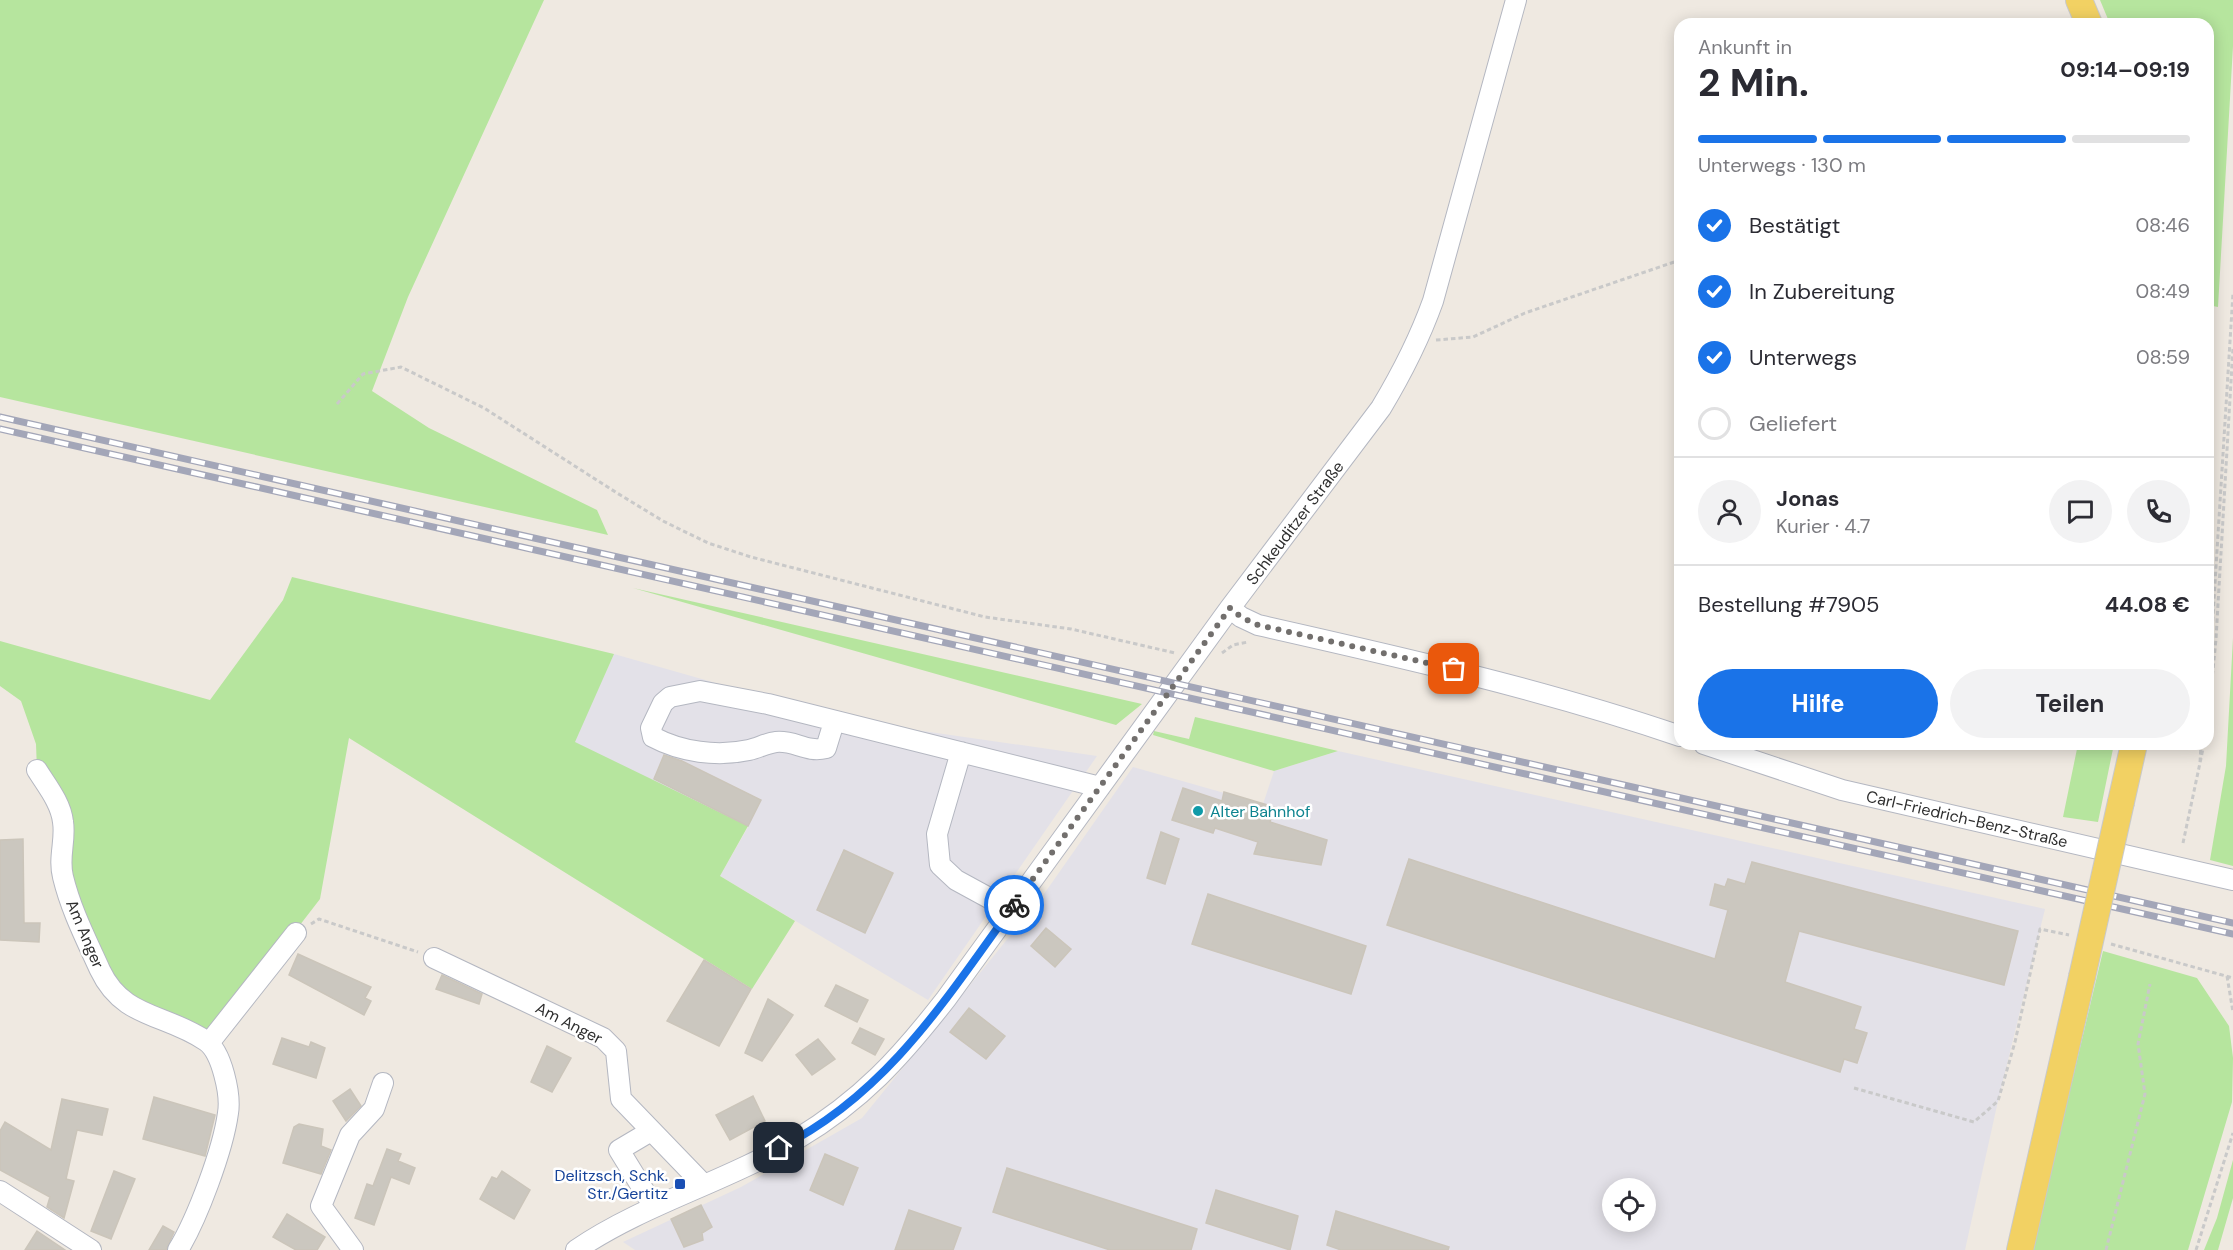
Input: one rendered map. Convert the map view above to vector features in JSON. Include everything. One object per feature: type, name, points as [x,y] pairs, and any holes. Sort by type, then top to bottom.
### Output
[{"type":"main road","points":[[2079,0],[2087,18]]},
{"type":"main road","points":[[2020,1250],[2133,750]]},
{"type":"street","name":"Schkeuditzer Straße","points":[[576,1250],[599,1235],[654,1207],[796,1140],[872,1086],[922,1030],[1230,608],[1381,408],[1419,340],[1442,270],[1516,0]]},
{"type":"street","points":[[1230,608],[1241,617],[1258,625],[1487,678],[1588,705],[1674,734]]},
{"type":"street","points":[[834,722],[826,748],[814,751],[791,743],[776,742],[747,751],[695,752],[671,747],[653,737],[651,728],[663,704],[670,697],[700,692],[738,697],[1100,787]]},
{"type":"street","name":"Carl-Friedrich-Benz-Straße","points":[[1722,750],[1842,790],[2233,880]]},
{"type":"street","points":[[961,753],[937,834],[939,865],[956,880],[1011,910]]},
{"type":"street","name":"Am Anger","points":[[37,770],[57,801],[64,823],[60,853],[62,874],[73,912],[109,988],[124,1003],[185,1029],[209,1043]]},
{"type":"street","points":[[178,1250],[205,1188],[229,1112],[225,1075],[209,1043],[296,933]]},
{"type":"street","name":"Am Anger","points":[[434,958],[603,1038],[616,1051],[621,1099],[703,1185]]},
{"type":"street","points":[[353,1250],[321,1206],[350,1135],[374,1108],[383,1083]]},
{"type":"street","points":[[651,1131],[619,1150],[654,1207]]},
{"type":"street","points":[[0,1191],[91,1250]]},
{"type":"path","points":[[1419,340],[1473,337],[1525,314],[1674,262]]},
{"type":"path","points":[[2214,599],[2233,293]]},
{"type":"path","points":[[2214,660],[2233,347]]},
{"type":"path","points":[[337,404],[363,374],[401,368],[484,408],[663,521],[708,543],[751,557],[985,617],[1071,629],[1176,653],[1190,663]]},
{"type":"path","points":[[2183,843],[2202,750]]},
{"type":"path","points":[[296,933],[319,919],[434,958]]},
{"type":"path","points":[[1854,1088],[1974,1122],[1998,1101],[2015,1042],[2040,929],[2072,936]]},
{"type":"path","points":[[2103,942],[2233,978]]},
{"type":"path","points":[[2227,976],[2233,1012]]},
{"type":"path","points":[[2106,1250],[2145,1094],[2138,1044],[2150,984]]},
{"type":"path","points":[[2196,1250],[2233,1133]]},
{"type":"shaded area","points":[[614,654],[807,709],[895,727],[1097,756],[928,1000],[720,876],[748,827],[574,742]]},
{"type":"shaded area","points":[[1338,751],[2045,909],[1998,1101],[1965,1250],[635,1250],[623,1242],[741,1187],[862,1118],[1044,894],[1133,767],[1263,804],[1274,771]]},
{"type":"green space","points":[[0,0],[544,0],[408,297],[372,391],[429,428],[597,510],[608,535],[0,397]]},
{"type":"green space","points":[[2100,0],[2233,0],[2233,46],[2218,307],[2214,306],[2214,18],[2108,18]]},
{"type":"green space","points":[[292,577],[614,654],[575,742],[748,826],[720,876],[795,921],[752,989],[349,738],[320,899],[209,1043],[137,1004],[114,985],[73,912],[64,823],[37,770],[36,744],[21,701],[0,686],[0,641],[210,700],[283,600]]},
{"type":"green space","points":[[633,588],[1142,704],[1116,725]]},
{"type":"green space","points":[[2233,638],[2233,866],[2210,860],[2226,766]]},
{"type":"green space","points":[[1195,717],[1338,751],[1274,771],[1153,735],[1154,731],[1189,739]]},
{"type":"green space","points":[[2077,750],[2113,750],[2098,822],[2063,817]]},
{"type":"green space","points":[[2103,951],[2197,978],[2229,1026],[2233,1058],[2232,1102],[2188,1250],[2032,1250]]},
{"type":"green space","points":[[2233,1160],[2233,1198],[2218,1250],[2204,1250],[2217,1218]]},
{"type":"building","points":[[664,755],[682,761],[761,800],[748,826],[654,779]]},
{"type":"building","points":[[1183,788],[1222,801],[1224,792],[1274,807],[1270,822],[1327,840],[1321,865],[1254,854],[1258,842],[1215,828],[1213,833],[1172,820]]},
{"type":"building","points":[[1161,832],[1179,839],[1165,884],[1147,878]]},
{"type":"building","points":[[23,839],[24,923],[40,923],[39,942],[0,940],[0,840]]},
{"type":"building","points":[[844,850],[893,873],[865,933],[817,910]]},
{"type":"building","points":[[1409,859],[1715,959],[1728,910],[1710,905],[1715,884],[1725,887],[1728,879],[1745,884],[1752,862],[2018,931],[2004,985],[1799,931],[1785,982],[1861,1007],[1854,1029],[1867,1033],[1857,1063],[1844,1059],[1840,1072],[1387,925]]},
{"type":"building","points":[[1208,894],[1366,946],[1351,994],[1192,944]]},
{"type":"building","points":[[1046,928],[1071,949],[1055,967],[1031,946]]},
{"type":"building","points":[[298,954],[371,987],[365,998],[371,1001],[364,1015],[289,975]]},
{"type":"building","points":[[704,960],[751,989],[719,1046],[667,1021]]},
{"type":"building","points":[[442,975],[482,994],[479,1004],[436,989]]},
{"type":"building","points":[[836,985],[868,1000],[857,1022],[825,1006]]},
{"type":"building","points":[[768,999],[793,1015],[762,1061],[745,1053]]},
{"type":"building","points":[[969,1008],[1005,1036],[986,1059],[950,1032]]},
{"type":"building","points":[[860,1028],[884,1039],[875,1055],[852,1043]]},
{"type":"building","points":[[282,1038],[309,1047],[311,1042],[325,1048],[316,1078],[273,1064]]},
{"type":"building","points":[[818,1039],[835,1059],[812,1075],[796,1055]]},
{"type":"building","points":[[547,1046],[571,1058],[552,1092],[531,1082]]},
{"type":"building","points":[[350,1089],[361,1106],[346,1121],[333,1101]]},
{"type":"building","points":[[753,1096],[765,1121],[730,1140],[716,1115]]},
{"type":"building","points":[[154,1097],[215,1115],[205,1156],[143,1139]]},
{"type":"building","points":[[62,1099],[108,1109],[102,1135],[77,1130],[66,1179],[74,1181],[64,1218],[47,1207],[50,1197],[0,1170],[0,1131],[5,1122],[51,1150]]},
{"type":"building","points":[[299,1124],[323,1129],[321,1146],[331,1150],[321,1174],[283,1163],[294,1127]]},
{"type":"building","points":[[387,1149],[401,1154],[398,1161],[415,1168],[409,1184],[391,1177],[374,1225],[355,1218],[367,1184],[373,1186]]},
{"type":"building","points":[[825,1154],[858,1168],[843,1205],[810,1190]]},
{"type":"building","points":[[1007,1168],[1197,1229],[1191,1250],[1110,1250],[993,1212]]},
{"type":"building","points":[[114,1171],[135,1179],[111,1239],[91,1231]]},
{"type":"building","points":[[502,1171],[530,1190],[514,1219],[480,1199],[492,1177],[497,1179]]},
{"type":"building","points":[[1216,1190],[1298,1216],[1290,1250],[1206,1223]]},
{"type":"building","points":[[701,1205],[712,1227],[702,1233],[703,1240],[684,1247],[671,1219]]},
{"type":"building","points":[[909,1210],[961,1228],[953,1250],[895,1250]]},
{"type":"building","points":[[1336,1211],[1449,1247],[1448,1250],[1341,1250],[1327,1245]]},
{"type":"building","points":[[287,1214],[325,1237],[317,1250],[296,1250],[273,1237]]},
{"type":"building","points":[[163,1226],[174,1232],[166,1250],[149,1250]]},
{"type":"building","points":[[37,1231],[65,1250],[25,1250]]},
{"type":"railway","points":[[0,417],[2233,923]]},
{"type":"railway","points":[[0,429],[2233,934]]},
{"type":"way so far","points":[[1014,905],[1230,608],[1241,617],[1258,625],[1454,669]]},
{"type":"place","name":"Alter Bahnhof","points":[[1198,811]]},
{"type":"place","name":"Delitzsch, Schk. Str./Gertitz","points":[[680,1184]]},
{"type":"route","points":[[779,1148],[796,1140],[841,1110],[872,1086],[922,1030],[1014,905]]}]
